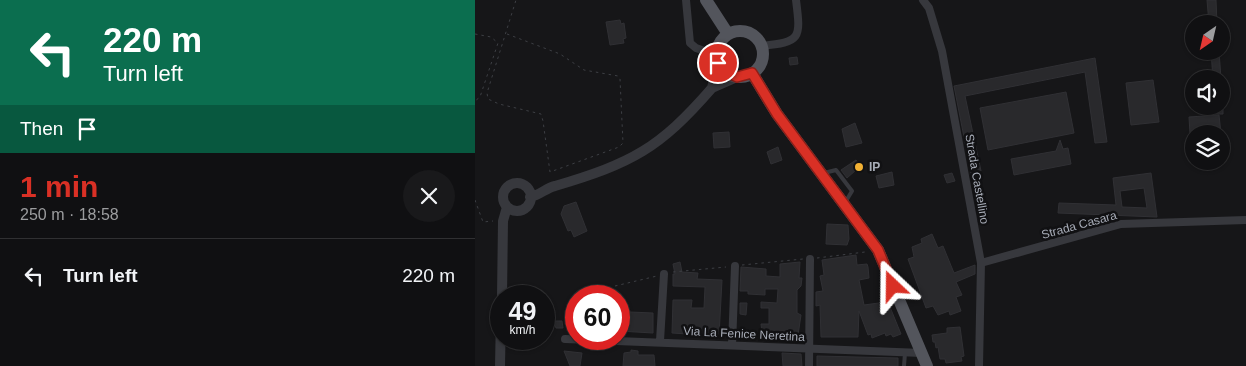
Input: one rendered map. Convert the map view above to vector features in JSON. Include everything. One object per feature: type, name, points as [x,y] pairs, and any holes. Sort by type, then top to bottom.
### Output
[{"type":"main road","points":[[706,0],[728,34]]},
{"type":"main road","points":[[741,30],[748,32],[758,40],[761,46],[761,61],[752,73],[737,77],[723,70],[717,59],[719,42],[728,34],[741,30]]},
{"type":"main road","points":[[752,73],[777,114],[845,202],[878,250],[927,366]]},
{"type":"street","points":[[686,0],[690,43],[717,59],[712,88]]},
{"type":"street","points":[[761,46],[789,43],[797,35],[799,24],[796,0]]},
{"type":"street","name":"Strada Castellino","points":[[923,0],[929,8],[942,51],[981,263],[979,366]]},
{"type":"street","points":[[529,193],[600,173],[641,154],[671,131],[712,88],[737,77]]},
{"type":"street","points":[[502,285],[503,221],[507,207],[503,194],[507,186],[516,183],[529,193]]},
{"type":"street","points":[[507,207],[515,211],[524,209],[529,193]]},
{"type":"street","name":"Strada Casara","points":[[981,263],[1121,224],[1246,220]]},
{"type":"street","points":[[809,366],[810,259]]},
{"type":"street","points":[[732,345],[735,266]]},
{"type":"street","points":[[660,342],[664,274]]},
{"type":"street","name":"Via La Fenice Neretina","points":[[630,341],[922,353]]},
{"type":"street","points":[[500,350],[500,366]]},
{"type":"lane","points":[[904,366],[905,353]]},
{"type":"path","points":[[487,94],[516,0]]},
{"type":"path","points":[[475,34],[491,37],[498,43],[481,92],[475,101]]},
{"type":"path","points":[[481,92],[487,94],[491,101],[541,114],[550,172],[619,147],[623,143],[620,79],[618,76],[584,70],[559,54],[507,34]]},
{"type":"path","points":[[475,200],[483,222],[503,221]]},
{"type":"path","points":[[619,285],[664,274],[878,250]]},
{"type":"building","points":[[1207,0],[1216,0],[1217,15],[1208,15]]},
{"type":"building","points":[[620,20],[621,24],[624,23],[626,38],[623,39],[624,43],[610,45],[606,22]]},
{"type":"building","points":[[797,57],[798,64],[790,65],[789,58]]},
{"type":"building","points":[[1095,58],[1107,142],[1095,143],[1085,72],[965,96],[981,171],[971,173],[954,86]]},
{"type":"building","points":[[1212,60],[1220,60],[1220,70],[1212,70]]},
{"type":"building","points":[[1153,80],[1159,122],[1131,125],[1126,83]]},
{"type":"building","points":[[1066,92],[1074,133],[988,150],[980,108]]},
{"type":"building","points":[[1219,115],[1220,125],[1189,125],[1189,117]]},
{"type":"building","points":[[855,123],[862,143],[846,147],[842,129]]},
{"type":"building","points":[[729,132],[730,147],[714,148],[713,133]]},
{"type":"building","points":[[1060,140],[1063,149],[1068,148],[1071,164],[1014,175],[1011,159],[1056,151]]},
{"type":"building","points":[[778,147],[782,160],[771,164],[767,152]]},
{"type":"building","points":[[856,160],[863,169],[859,173],[856,170],[847,178],[841,170]]},
{"type":"building","points":[[892,172],[894,185],[879,188],[876,176]]},
{"type":"building","points":[[952,173],[955,181],[947,183],[944,175]]},
{"type":"building","points":[[1151,173],[1157,217],[1058,213],[1059,203],[1116,205],[1113,178]],"holes":[[[1144,188],[1147,208],[1122,207],[1120,191]]]},
{"type":"building","points":[[576,202],[587,231],[574,237],[571,230],[568,231],[561,214],[564,206]]},
{"type":"building","points":[[827,224],[848,225],[849,239],[847,245],[826,244]]},
{"type":"building","points":[[932,234],[938,248],[943,246],[954,273],[975,265],[975,274],[956,282],[962,295],[956,297],[961,311],[950,315],[949,311],[938,315],[933,306],[926,308],[908,259],[914,257],[912,247],[922,243],[921,239]]},
{"type":"building","points":[[856,255],[857,265],[867,264],[868,267],[869,278],[859,280],[864,305],[886,302],[887,308],[890,307],[901,334],[893,337],[891,334],[886,336],[885,333],[872,338],[871,334],[868,335],[859,311],[858,337],[821,337],[820,305],[816,306],[816,292],[823,291],[820,276],[824,275],[822,260]]},
{"type":"building","points":[[680,262],[682,272],[698,273],[697,279],[722,280],[719,336],[672,333],[673,300],[692,300],[691,308],[704,308],[705,287],[673,286],[673,274],[675,274],[673,264]]},
{"type":"building","points":[[800,262],[799,278],[802,278],[801,286],[797,290],[797,313],[801,315],[798,335],[769,335],[769,332],[762,332],[761,324],[769,324],[769,308],[761,308],[761,302],[777,303],[778,289],[765,289],[765,295],[748,294],[748,291],[740,291],[741,267],[766,269],[766,276],[780,277],[780,264]]},
{"type":"building","points":[[740,303],[747,303],[746,315],[740,314]]},
{"type":"building","points":[[630,312],[653,313],[653,333],[630,332]]},
{"type":"building","points":[[555,321],[562,321],[563,328],[556,328]]},
{"type":"building","points":[[960,327],[964,356],[961,357],[962,361],[946,363],[945,359],[940,359],[938,347],[936,348],[935,342],[933,342],[932,335],[947,333],[947,328]]},
{"type":"building","points":[[631,350],[638,351],[638,355],[654,355],[655,366],[623,366],[624,353],[631,352]]},
{"type":"building","points":[[564,351],[582,353],[580,366],[570,366]]},
{"type":"building","points":[[782,353],[801,354],[802,366],[783,366]]},
{"type":"building","points":[[817,356],[898,358],[898,366],[817,366]]},
{"type":"place","name":"IP","points":[[859,167]]},
{"type":"route","points":[[718,63],[723,70],[737,77],[752,73],[777,114],[845,202],[878,250],[893,286]]}]
